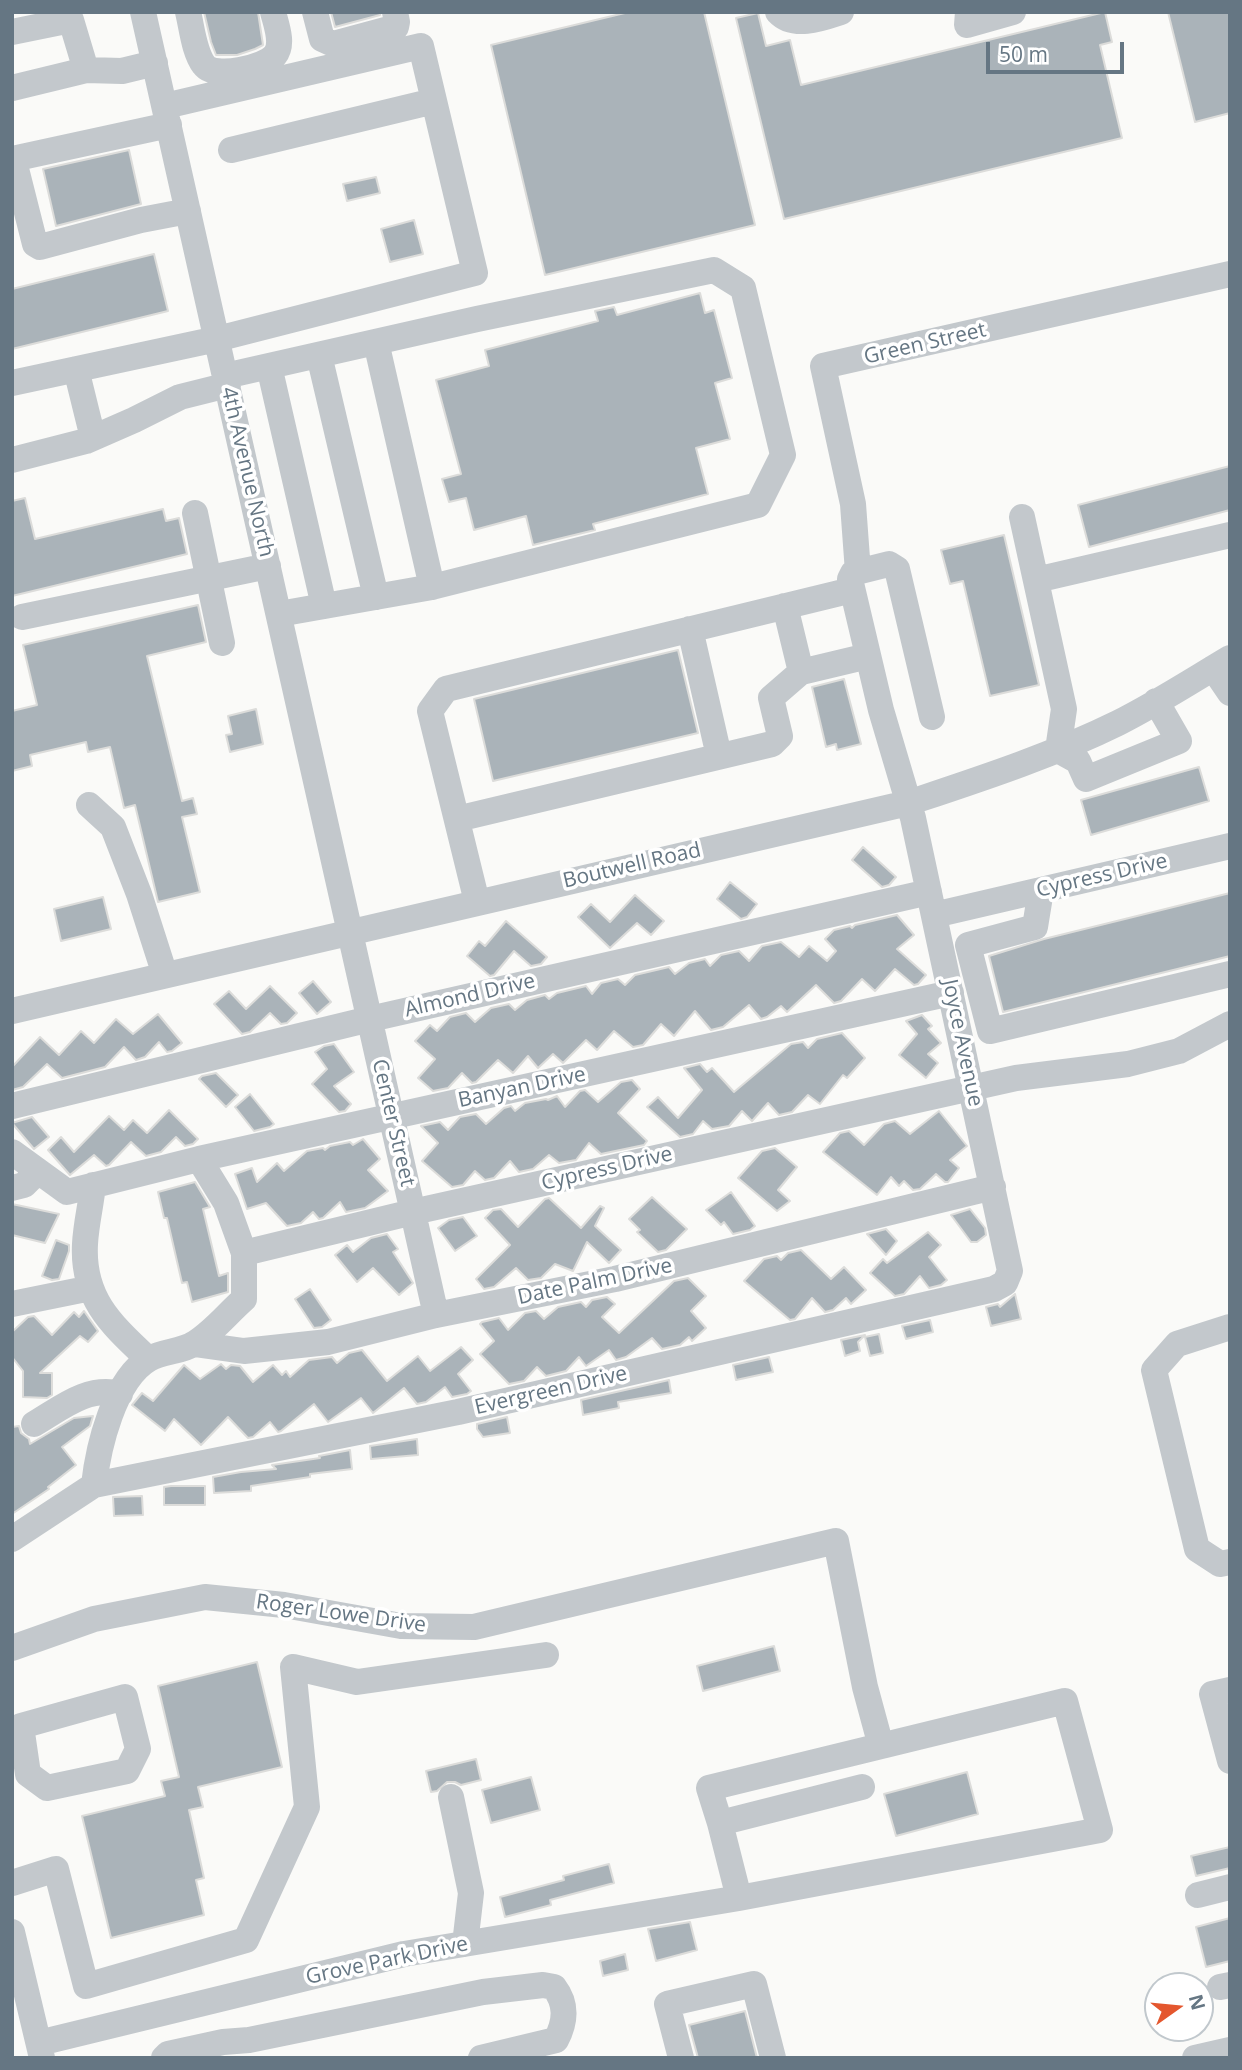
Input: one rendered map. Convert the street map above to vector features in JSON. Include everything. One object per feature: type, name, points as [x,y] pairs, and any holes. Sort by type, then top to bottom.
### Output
[{"type":"street","name":"4th Avenue North","points":[[143,12],[350,931]]},
{"type":"street","points":[[188,12],[204,66],[214,72],[226,73],[266,62],[275,55],[279,47],[274,12]]},
{"type":"street","points":[[315,12],[323,39],[333,44],[396,27],[395,12]]},
{"type":"street","points":[[778,12],[782,17],[809,22],[841,12]]},
{"type":"street","points":[[968,12],[967,25],[1013,12]]},
{"type":"street","points":[[12,32],[71,20],[86,70]]},
{"type":"street","points":[[12,383],[217,339],[475,273],[421,46],[167,115],[14,161],[35,244],[40,247],[141,220],[188,211]]},
{"type":"street","points":[[12,88],[86,70],[122,71],[155,63]]},
{"type":"street","points":[[231,150],[434,101]]},
{"type":"street","points":[[12,460],[93,438],[180,397],[269,366],[714,270],[743,288],[783,455],[758,505],[432,587],[279,614]]},
{"type":"street","name":"Green Street","points":[[855,581],[853,504],[823,366],[1230,274]]},
{"type":"street","points":[[376,342],[432,587]]},
{"type":"street","points":[[318,355],[376,597]]},
{"type":"street","points":[[269,366],[324,606]]},
{"type":"street","points":[[76,369],[93,438]]},
{"type":"street","points":[[195,513],[222,643]]},
{"type":"street","points":[[1021,517],[1064,709],[1058,750],[1078,761],[1086,779],[1179,741],[1156,701]]},
{"type":"street","points":[[1036,580],[1230,536]]},
{"type":"street","points":[[477,902],[430,711],[446,689],[785,606],[855,581],[890,564],[897,569],[932,717]]},
{"type":"street","points":[[22,617],[268,566]]},
{"type":"street","name":"Joyce Avenue","points":[[855,581],[868,656],[932,904],[993,1187],[1010,1271],[1005,1283]]},
{"type":"street","points":[[785,606],[801,672]]},
{"type":"street","points":[[690,629],[719,756]]},
{"type":"street","points":[[457,819],[772,744],[780,736],[771,698],[801,672],[868,656]]},
{"type":"street","points":[[1221,663],[1230,693]]},
{"type":"street","name":"Boutwell Road","points":[[12,1011],[908,803],[994,775],[1058,750],[1119,722],[1221,663]]},
{"type":"street","points":[[89,805],[113,827],[139,894],[164,975]]},
{"type":"street","name":"Cypress Drive","points":[[932,904],[1041,890],[1230,846]]},
{"type":"street","points":[[1041,890],[1035,927],[968,945],[990,1031],[1230,974]]},
{"type":"street","name":"Almond Drive","points":[[12,1106],[370,1019],[932,904]]},
{"type":"street","name":"Center Street","points":[[350,931],[436,1315]]},
{"type":"street","name":"Banyan Drive","points":[[12,1152],[68,1192],[200,1159],[951,993]]},
{"type":"street","name":"Cypress Drive","points":[[244,1253],[413,1212],[1016,1078],[1128,1064],[1179,1051],[1230,1024]]},
{"type":"street","points":[[12,1539],[94,1485],[102,1439],[120,1394],[133,1373],[148,1359],[194,1344],[244,1299],[244,1253],[226,1203],[200,1159]]},
{"type":"street","points":[[12,1188],[24,1185],[37,1172]]},
{"type":"street","points":[[93,1185],[85,1242],[86,1270],[91,1288],[103,1314],[148,1359]]},
{"type":"street","name":"Date Palm Drive","points":[[194,1344],[244,1351],[328,1342],[436,1315],[615,1279],[993,1187]]},
{"type":"street","name":"Evergreen Drive","points":[[94,1485],[472,1409],[994,1289],[1005,1283]]},
{"type":"street","points":[[12,1304],[91,1288]]},
{"type":"street","points":[[1230,1327],[1177,1344],[1154,1370],[1198,1549],[1220,1564],[1230,1562]]},
{"type":"street","points":[[34,1424],[81,1396],[109,1391],[120,1394]]},
{"type":"street","name":"Roger Lowe Drive","points":[[12,1648],[94,1619],[205,1597],[284,1605],[401,1626],[474,1627],[836,1541],[865,1688],[881,1746]]},
{"type":"street","points":[[12,1884],[56,1869],[86,1986],[246,1940],[307,1807],[293,1667],[357,1682],[546,1655]]},
{"type":"street","points":[[1230,1690],[1212,1694],[1230,1760]]},
{"type":"street","points":[[125,1697],[138,1749],[127,1771],[47,1788],[20,1776],[22,1726],[125,1697]]},
{"type":"street","name":"Grove Park Drive","points":[[40,2050],[404,1954],[739,1898],[1100,1830],[1065,1702],[881,1746]]},
{"type":"street","points":[[739,1898],[709,1788],[881,1746]]},
{"type":"street","points":[[720,1823],[862,1787]]},
{"type":"street","points":[[451,1797],[471,1893],[466,1944]]},
{"type":"street","points":[[1198,1895],[1230,1887]]},
{"type":"street","points":[[12,1932],[40,2050]]},
{"type":"street","points":[[681,2058],[667,2004],[754,1984],[773,2058]]},
{"type":"street","points":[[164,2058],[168,2054],[223,2042],[248,2040],[483,1992],[543,1985],[554,1987],[564,2006],[564,2026],[556,2040],[481,2058]]},
{"type":"building","points":[[204,12],[258,12],[263,45],[237,55],[216,55]]},
{"type":"building","points":[[331,12],[380,12],[380,15],[335,27]]},
{"type":"building","points":[[629,12],[704,12],[755,225],[545,275],[491,45]]},
{"type":"building","points":[[1105,12],[1112,42],[1100,45],[1122,138],[784,219],[736,18],[758,13],[766,46],[790,40],[801,85]]},
{"type":"building","points":[[1168,12],[1230,12],[1230,113],[1195,122]]},
{"type":"building","points":[[129,150],[141,204],[56,226],[43,169]]},
{"type":"building","points":[[376,177],[380,193],[347,201],[343,184]]},
{"type":"building","points":[[414,220],[423,254],[390,262],[381,229]]},
{"type":"building","points":[[154,254],[168,311],[12,349],[12,289]]},
{"type":"building","points":[[700,293],[705,313],[714,310],[732,378],[715,383],[730,439],[696,448],[708,494],[593,524],[595,530],[533,545],[526,516],[474,530],[466,498],[449,502],[442,479],[461,474],[436,380],[489,366],[485,350],[598,321],[595,311],[614,307],[617,315]]},
{"type":"building","points":[[1230,466],[1230,510],[1089,547],[1078,505]]},
{"type":"building","points":[[25,498],[35,539],[163,509],[166,521],[179,518],[187,554],[12,596],[12,501]]},
{"type":"building","points":[[1004,535],[1039,685],[990,696],[963,581],[950,584],[941,550]]},
{"type":"building","points":[[198,605],[206,642],[147,656],[182,801],[193,798],[197,814],[182,817],[200,892],[158,902],[135,805],[124,808],[110,747],[88,752],[86,742],[30,755],[32,766],[12,771],[12,711],[37,705],[23,645]]},
{"type":"building","points":[[678,650],[698,733],[493,781],[474,699]]},
{"type":"building","points":[[844,679],[861,744],[837,750],[836,744],[826,747],[812,687]]},
{"type":"building","points":[[256,709],[263,744],[230,752],[226,735],[232,734],[228,716]]},
{"type":"building","points":[[1199,767],[1209,801],[1091,835],[1081,800]]},
{"type":"building","points":[[863,847],[896,877],[889,885],[882,887],[852,860]]},
{"type":"building","points":[[730,882],[757,904],[747,917],[741,919],[717,899]]},
{"type":"building","points":[[1230,893],[1230,956],[1003,1012],[989,956],[1044,939]]},
{"type":"building","points":[[635,895],[664,921],[651,935],[637,923],[610,948],[578,917],[591,904],[610,922]]},
{"type":"building","points":[[103,897],[111,929],[61,941],[54,909]]},
{"type":"building","points":[[897,915],[914,935],[897,949],[926,975],[918,984],[914,985],[895,969],[875,991],[862,979],[841,1001],[834,1003],[816,985],[787,1012],[781,1006],[761,1019],[749,1005],[723,1027],[711,1030],[695,1011],[674,1036],[661,1024],[643,1045],[633,1047],[614,1031],[597,1050],[586,1040],[563,1063],[553,1054],[538,1068],[528,1056],[513,1073],[498,1060],[476,1082],[472,1083],[462,1073],[448,1088],[433,1091],[418,1078],[435,1059],[415,1041],[430,1025],[437,1031],[450,1017],[466,1013],[475,1022],[491,1008],[509,1004],[515,1010],[527,1000],[545,995],[549,999],[557,993],[586,986],[592,994],[601,983],[618,979],[625,985],[635,975],[669,967],[675,974],[689,963],[705,959],[710,966],[721,955],[739,951],[749,961],[762,946],[781,942],[799,957],[809,946],[827,961],[836,951],[825,939],[834,930],[850,926],[852,928]]},
{"type":"building","points":[[506,921],[547,957],[541,964],[531,966],[514,951],[494,975],[490,976],[467,956],[479,941],[485,946]]},
{"type":"building","points":[[313,981],[331,1002],[317,1014],[299,993]]},
{"type":"building","points":[[270,986],[297,1013],[287,1023],[281,1024],[270,1013],[250,1032],[242,1034],[214,1004],[229,991],[246,1009]]},
{"type":"building","points":[[158,1014],[182,1043],[172,1051],[167,1052],[159,1042],[145,1057],[136,1060],[124,1047],[105,1067],[62,1078],[47,1064],[23,1087],[12,1090],[12,1067],[40,1037],[59,1055],[81,1031],[94,1043],[116,1019],[133,1034]]},
{"type":"building","points":[[922,1015],[932,1026],[928,1029],[941,1043],[928,1054],[938,1063],[926,1078],[899,1055],[917,1034],[906,1021]]},
{"type":"building","points":[[842,1033],[865,1058],[847,1078],[843,1075],[820,1104],[808,1095],[792,1112],[779,1115],[768,1103],[752,1121],[742,1111],[729,1126],[712,1129],[703,1121],[693,1134],[680,1137],[647,1107],[658,1097],[678,1118],[702,1090],[684,1068],[700,1064],[707,1072],[712,1068],[734,1092],[791,1044],[803,1042],[808,1048],[817,1039]]},
{"type":"building","points":[[334,1044],[354,1072],[334,1086],[351,1104],[345,1111],[339,1112],[312,1084],[327,1069],[315,1052]]},
{"type":"building","points":[[216,1073],[238,1095],[226,1107],[199,1079]]},
{"type":"building","points":[[632,1080],[640,1089],[618,1113],[647,1141],[644,1145],[601,1154],[589,1143],[576,1160],[559,1163],[549,1155],[533,1169],[519,1172],[510,1161],[494,1178],[485,1180],[475,1171],[463,1185],[452,1187],[422,1161],[438,1143],[421,1126],[440,1122],[448,1130],[460,1117],[476,1114],[486,1124],[504,1108],[511,1106],[515,1111],[525,1103],[557,1096],[565,1107],[580,1091],[585,1090],[598,1102],[621,1082]]},
{"type":"building","points":[[250,1094],[274,1124],[270,1127],[254,1131],[235,1107]]},
{"type":"building","points":[[169,1110],[198,1139],[193,1144],[185,1146],[176,1137],[161,1152],[146,1156],[131,1142],[109,1165],[106,1166],[94,1155],[70,1175],[48,1150],[61,1137],[74,1152],[109,1116],[124,1130],[133,1120],[147,1133]]},
{"type":"building","points":[[939,1111],[967,1146],[950,1160],[959,1168],[948,1182],[936,1174],[920,1189],[913,1190],[904,1181],[899,1186],[891,1177],[877,1195],[823,1152],[840,1133],[849,1131],[864,1145],[884,1124],[895,1121],[910,1134]]},
{"type":"building","points":[[32,1117],[49,1137],[34,1149],[12,1123]]},
{"type":"building","points":[[363,1139],[380,1159],[368,1170],[388,1191],[365,1208],[346,1212],[340,1202],[323,1218],[319,1219],[313,1212],[301,1223],[287,1226],[266,1203],[247,1209],[235,1174],[252,1168],[257,1182],[277,1163],[284,1171],[307,1151],[323,1148],[325,1150],[330,1146],[350,1142],[353,1145]]},
{"type":"building","points":[[775,1148],[797,1167],[778,1190],[790,1201],[777,1211],[738,1178],[762,1151]]},
{"type":"building","points":[[195,1182],[210,1207],[203,1209],[219,1276],[228,1273],[228,1292],[192,1302],[187,1282],[182,1283],[158,1192]]},
{"type":"building","points":[[731,1192],[755,1226],[750,1230],[733,1234],[724,1222],[721,1225],[706,1210]]},
{"type":"building","points":[[652,1197],[687,1229],[666,1250],[658,1252],[637,1232],[640,1230],[629,1219]]},
{"type":"building","points":[[549,1198],[581,1228],[600,1206],[604,1208],[595,1226],[621,1250],[609,1263],[587,1242],[573,1271],[555,1264],[541,1278],[528,1280],[516,1268],[494,1287],[484,1289],[476,1279],[510,1245],[485,1218],[493,1210],[501,1209],[518,1227]]},
{"type":"building","points":[[12,1204],[59,1214],[45,1243],[12,1235]]},
{"type":"building","points":[[970,1209],[985,1228],[986,1235],[977,1242],[971,1242],[951,1215]]},
{"type":"building","points":[[463,1217],[477,1236],[455,1251],[438,1228],[449,1220]]},
{"type":"building","points":[[886,1229],[897,1241],[886,1255],[867,1234]]},
{"type":"building","points":[[928,1232],[941,1245],[929,1257],[947,1280],[941,1285],[929,1288],[920,1276],[904,1294],[895,1296],[870,1273],[883,1259],[887,1263]]},
{"type":"building","points":[[387,1234],[398,1249],[393,1252],[413,1283],[399,1295],[373,1268],[357,1282],[335,1255],[347,1245],[353,1252],[371,1238]]},
{"type":"building","points":[[56,1240],[69,1245],[69,1251],[59,1279],[52,1280],[42,1276]]},
{"type":"building","points":[[801,1250],[831,1279],[844,1267],[866,1290],[851,1304],[846,1298],[833,1310],[825,1312],[812,1298],[795,1319],[790,1320],[744,1281],[764,1259],[777,1256],[781,1260],[788,1253]]},
{"type":"building","points":[[688,1278],[706,1296],[691,1311],[706,1328],[692,1341],[689,1337],[680,1345],[662,1349],[652,1338],[626,1357],[616,1360],[609,1350],[586,1366],[579,1357],[566,1371],[546,1376],[537,1367],[524,1381],[509,1384],[480,1354],[494,1341],[480,1324],[482,1322],[499,1318],[508,1330],[525,1313],[536,1311],[544,1319],[558,1307],[581,1302],[586,1307],[592,1300],[607,1297],[615,1304],[602,1317],[619,1333],[674,1281]]},
{"type":"building","points":[[310,1289],[331,1320],[322,1327],[314,1328],[295,1299]]},
{"type":"building","points":[[1015,1294],[1021,1319],[991,1326],[986,1307],[998,1304],[1000,1307]]},
{"type":"building","points":[[84,1311],[98,1331],[88,1342],[80,1336],[40,1373],[52,1373],[52,1395],[47,1398],[23,1397],[23,1371],[12,1357],[12,1332],[28,1317],[34,1316],[52,1335],[74,1312],[79,1317]]},
{"type":"building","points":[[930,1320],[933,1332],[906,1339],[902,1326]]},
{"type":"building","points":[[879,1334],[883,1353],[870,1356],[865,1337]]},
{"type":"building","points":[[865,1335],[858,1342],[860,1351],[845,1356],[841,1340]]},
{"type":"building","points":[[461,1347],[473,1360],[458,1374],[471,1391],[467,1394],[452,1397],[445,1387],[426,1402],[417,1404],[404,1388],[373,1413],[361,1398],[328,1422],[314,1404],[281,1431],[278,1432],[270,1422],[253,1437],[248,1438],[228,1417],[201,1445],[174,1419],[165,1431],[132,1405],[142,1393],[153,1401],[184,1365],[200,1379],[221,1364],[226,1369],[231,1365],[240,1366],[253,1382],[273,1365],[282,1375],[286,1371],[290,1377],[309,1360],[332,1357],[337,1363],[349,1353],[362,1350],[387,1381],[418,1356],[430,1371]]},
{"type":"building","points":[[769,1357],[773,1372],[736,1380],[733,1365]]},
{"type":"building","points":[[669,1380],[671,1393],[618,1402],[619,1408],[583,1415],[581,1400]]},
{"type":"building","points":[[93,1416],[90,1426],[62,1447],[76,1465],[48,1487],[49,1489],[12,1514],[12,1427],[19,1426],[30,1444],[74,1418]]},
{"type":"building","points":[[507,1417],[510,1433],[483,1437],[477,1429],[477,1424]]},
{"type":"building","points":[[417,1439],[418,1455],[371,1459],[370,1446]]},
{"type":"building","points":[[350,1450],[352,1469],[251,1486],[251,1491],[214,1493],[213,1477],[276,1469],[272,1465],[320,1458],[319,1456]]},
{"type":"building","points":[[205,1486],[205,1505],[164,1505],[164,1487]]},
{"type":"building","points":[[142,1496],[143,1515],[114,1516],[113,1497]]},
{"type":"building","points":[[774,1646],[780,1671],[703,1691],[697,1666]]},
{"type":"building","points":[[257,1662],[282,1767],[198,1787],[203,1807],[189,1810],[204,1878],[196,1880],[204,1915],[111,1938],[82,1816],[165,1796],[161,1781],[179,1777],[158,1686]]},
{"type":"building","points":[[476,1759],[481,1780],[461,1785],[447,1782],[437,1791],[431,1792],[426,1771]]},
{"type":"building","points":[[967,1772],[978,1814],[896,1836],[884,1794]]},
{"type":"building","points":[[531,1777],[540,1810],[491,1823],[482,1790]]},
{"type":"building","points":[[1230,1847],[1230,1868],[1196,1876],[1191,1856]]},
{"type":"building","points":[[609,1864],[614,1883],[550,1900],[551,1905],[505,1917],[500,1897],[564,1880],[563,1876]]},
{"type":"building","points":[[1230,1918],[1230,1961],[1206,1967],[1196,1927]]},
{"type":"building","points":[[690,1922],[697,1950],[656,1961],[648,1929]]},
{"type":"building","points":[[625,1954],[628,1970],[603,1976],[600,1961]]},
{"type":"building","points":[[745,2011],[757,2058],[698,2058],[689,2025]]}]
